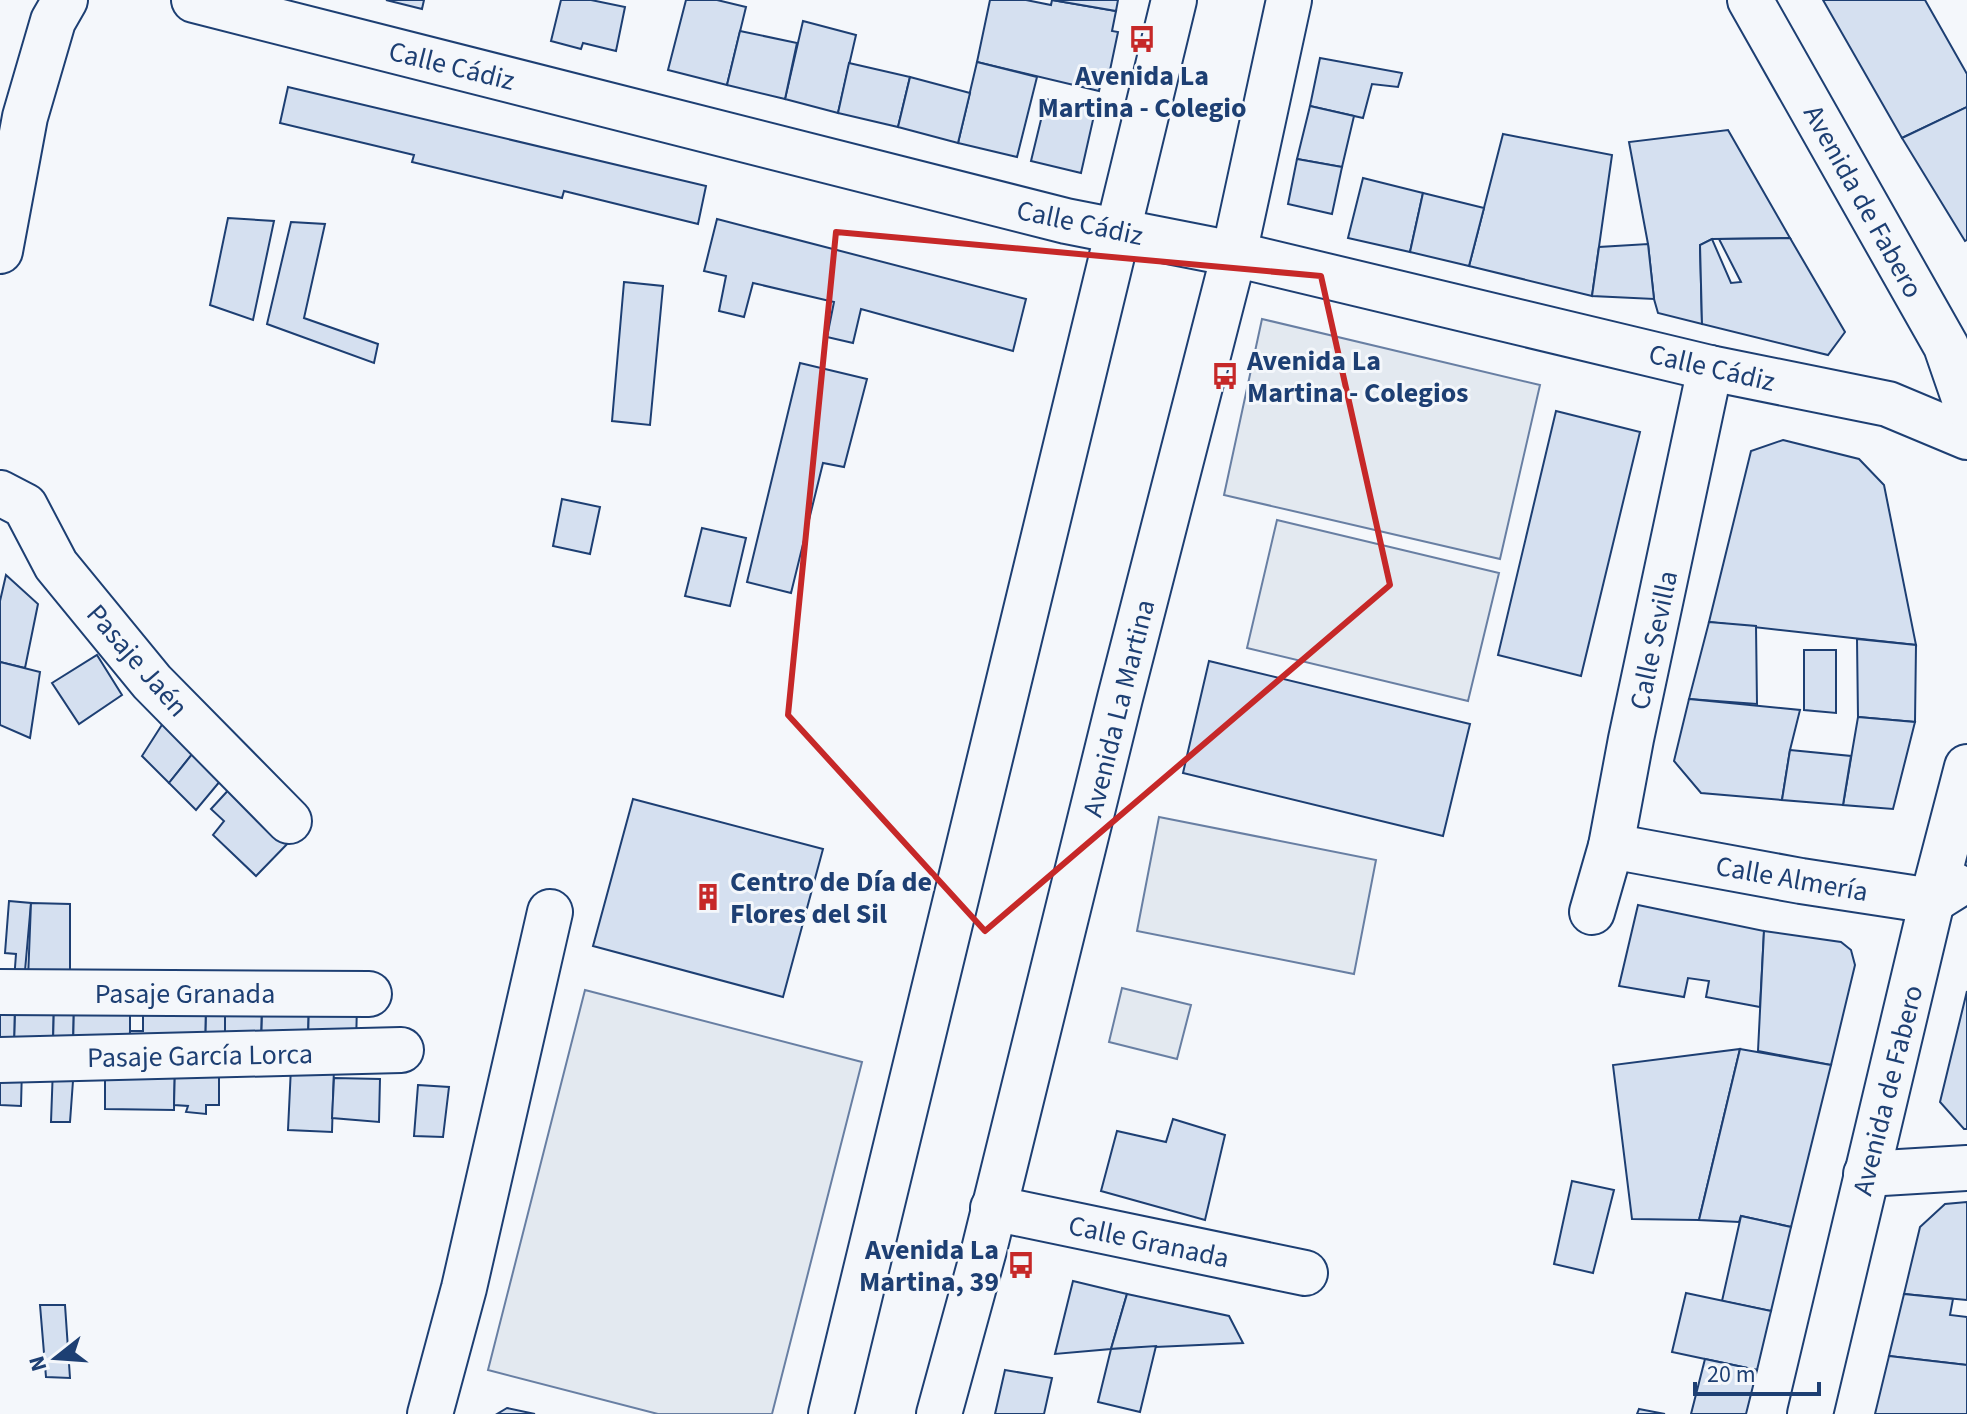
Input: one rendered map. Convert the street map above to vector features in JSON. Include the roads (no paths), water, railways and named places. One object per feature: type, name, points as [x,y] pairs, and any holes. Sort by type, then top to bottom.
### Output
[{"type":"street","points":[[0,251],[25,117],[53,21],[65,0]]},
{"type":"street","name":"Calle Cádiz","points":[[194,0],[1051,217],[1234,254],[1710,368],[1888,404],[1967,437]]},
{"type":"street","points":[[831,1414],[1174,0]]},
{"type":"street","name":"Avenida La Martina","points":[[939,1414],[984,1250],[1120,698],[1234,254],[1289,0]]},
{"type":"street","name":"Avenida de Fabero","points":[[1750,0],[1946,346],[1967,407]]},
{"type":"street","name":"Calle Sevilla","points":[[1592,912],[1611,846],[1710,368]]},
{"type":"street","name":"Pasaje Jaén","points":[[0,493],[25,506],[56,565],[152,682],[289,821]]},
{"type":"street","name":"Avenida de Fabero","points":[[1810,1414],[1913,986],[1950,890],[1966,774]]},
{"type":"street","name":"Calle Almería","points":[[1611,846],[1801,881],[1950,890]]},
{"type":"street","points":[[430,1414],[464,1288],[550,912]]},
{"type":"street","name":"Pasaje Granada","points":[[0,992],[369,994]]},
{"type":"street","name":"Pasaje García Lorca","points":[[0,1060],[401,1050]]},
{"type":"street","points":[[1866,1174],[1967,1168]]},
{"type":"street","name":"Calle Granada","points":[[993,1208],[1305,1273]]},
{"type":"place","name":"Avenida La Martina - Colegio","points":[[1142,39]]},
{"type":"place","name":"Avenida La Martina - Colegios","points":[[1225,376]]},
{"type":"place","name":"Centro de Día de Flores del Sil","points":[[708,897]]},
{"type":"place","name":"Avenida La Martina, 39","points":[[1021,1265]]}]
